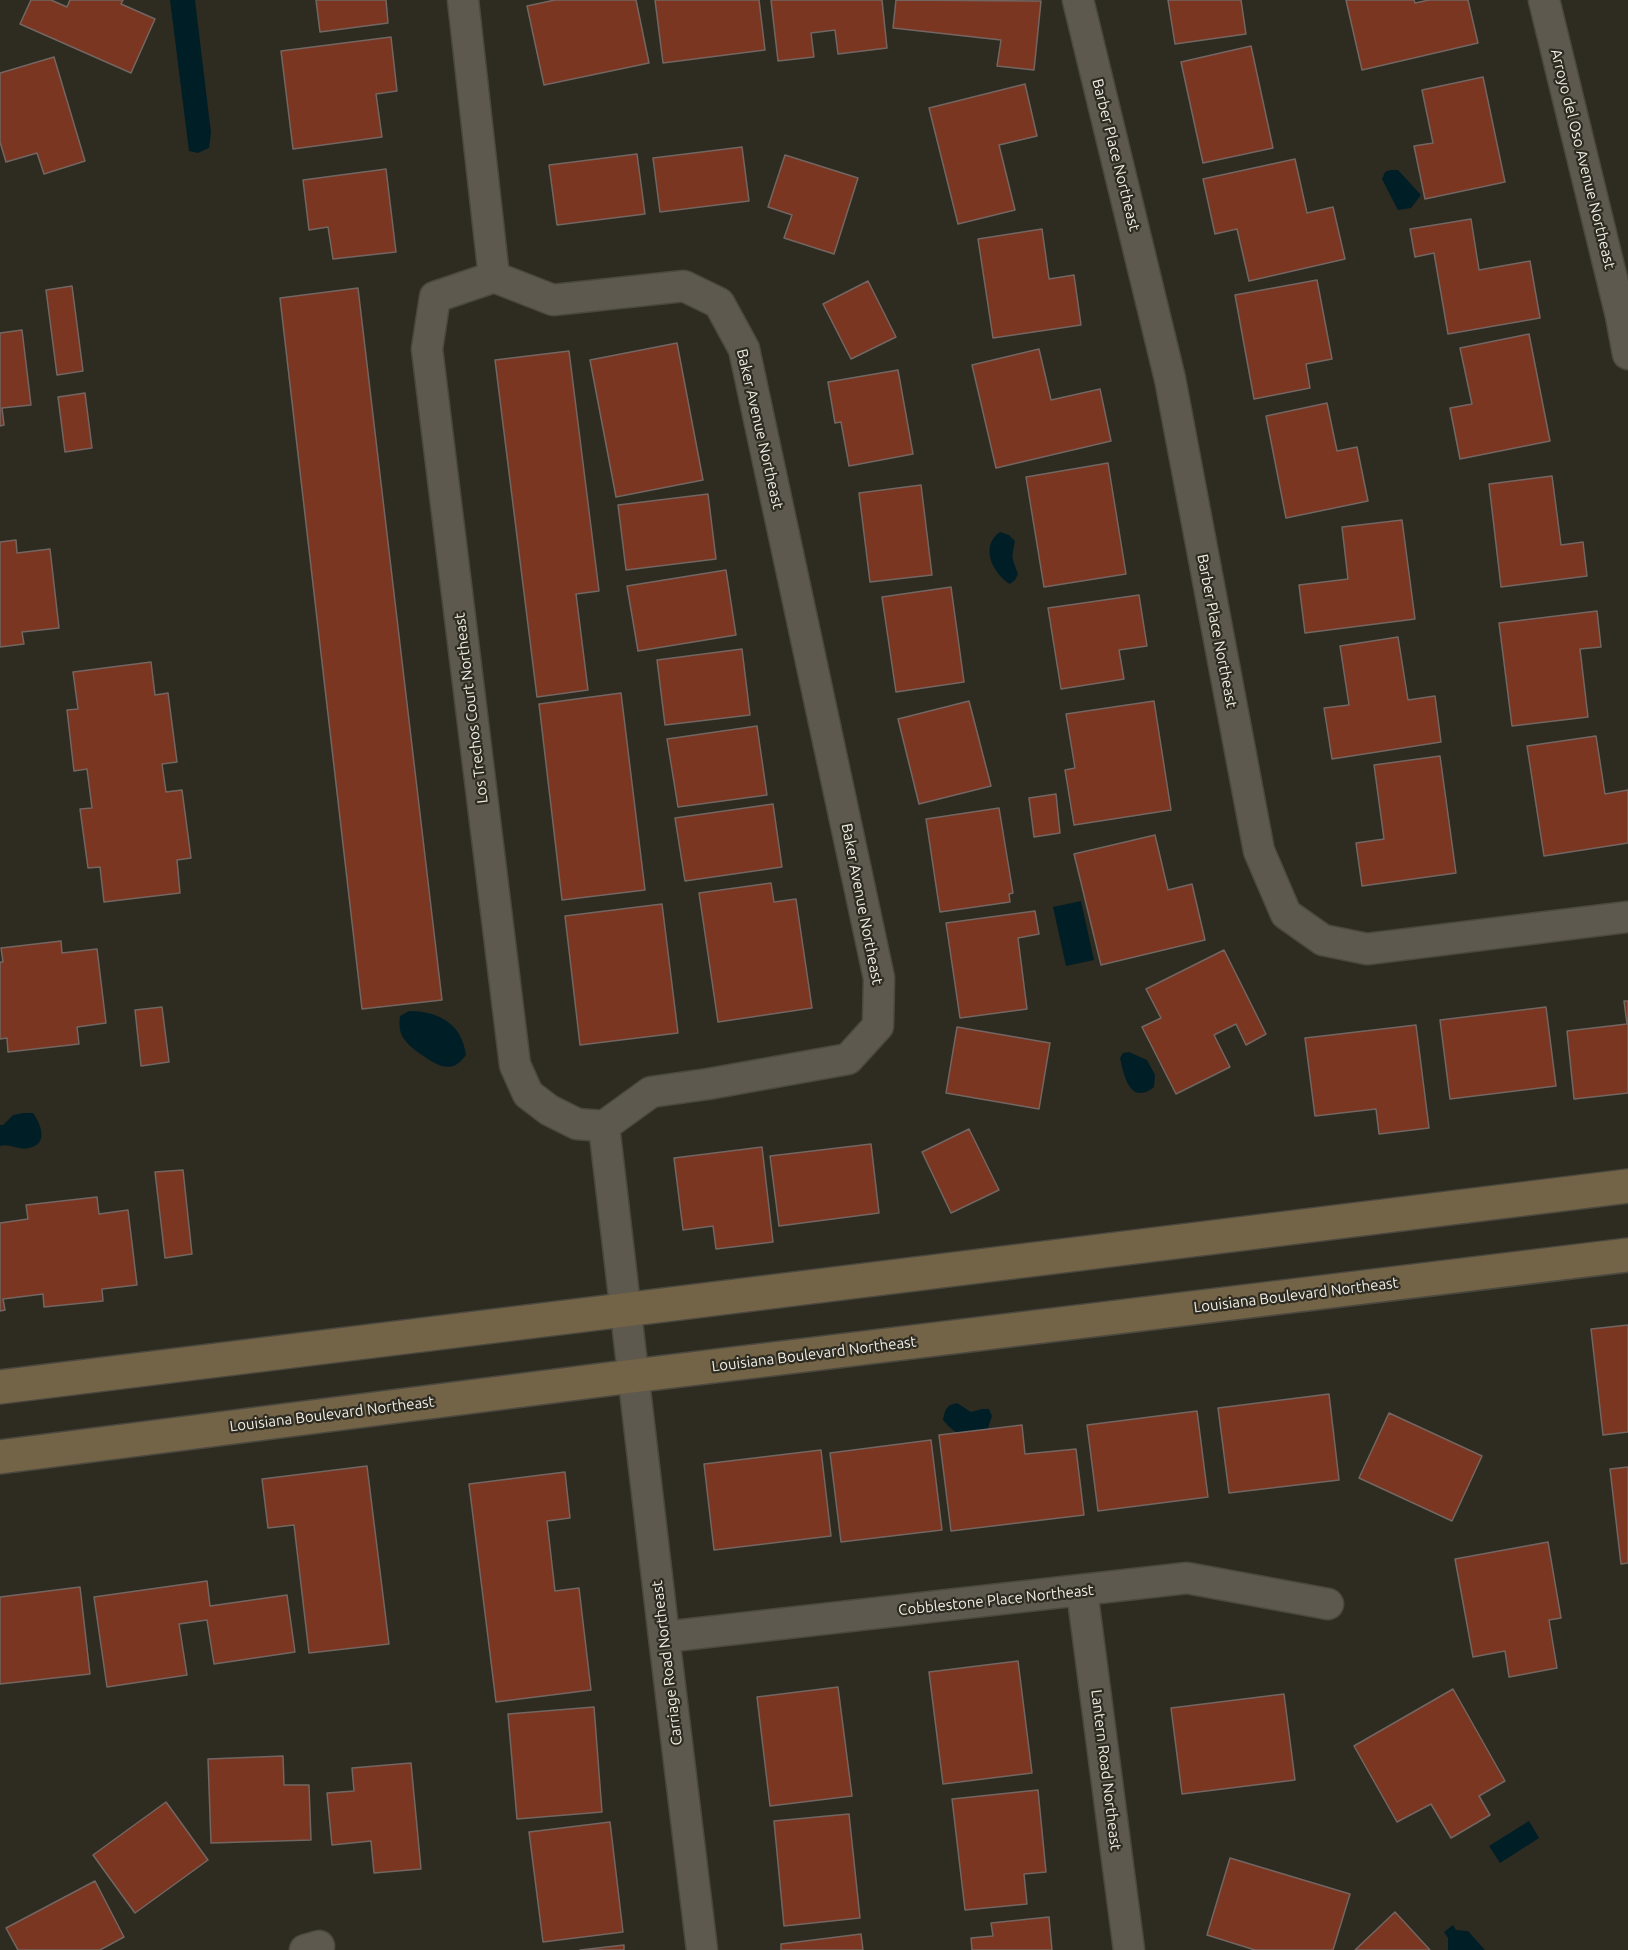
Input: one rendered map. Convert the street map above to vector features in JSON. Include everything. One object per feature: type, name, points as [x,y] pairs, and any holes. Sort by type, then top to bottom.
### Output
[{"type":"street","points":[[463,0],[494,277]]},
{"type":"street","name":"Barber Place Northeast","points":[[1078,0],[1170,379],[1259,851],[1286,914],[1323,940],[1367,949],[1628,917]]},
{"type":"street","name":"Arroyo del Oso Avenue Northeast","points":[[1544,0],[1618,304],[1628,354]]},
{"type":"street","name":"Baker Avenue Northeast","points":[[494,277],[553,300],[684,286],[719,303],[744,349],[879,978],[878,1026],[848,1059],[651,1092],[604,1126]]},
{"type":"street","name":"Los Trechos Court Northeast","points":[[494,277],[435,297],[427,349],[514,1065],[528,1094],[549,1110],[577,1124],[604,1126]]},
{"type":"street","points":[[604,1126],[626,1309]]},
{"type":"street","points":[[0,1387],[1628,1186]]},
{"type":"street","name":"Louisiana Boulevard Northeast","points":[[0,1456],[633,1376],[1628,1255]]},
{"type":"street","name":"Carriage Road Northeast","points":[[626,1309],[702,1950]]},
{"type":"street","name":"Cobblestone Place Northeast","points":[[664,1637],[1186,1578],[1328,1604]]},
{"type":"street","name":"Lantern Road Northeast","points":[[1082,1591],[1129,1950]]},
{"type":"water","points":[[170,0],[195,0],[211,133],[209,148],[198,153],[189,151]]},
{"type":"water","points":[[1398,170],[1421,195],[1411,208],[1398,210],[1382,179],[1385,172]]},
{"type":"water","points":[[1000,532],[1009,535],[1015,541],[1013,558],[1018,574],[1010,584],[998,574],[989,552],[990,545]]},
{"type":"water","points":[[1081,901],[1094,960],[1066,966],[1053,907]]},
{"type":"water","points":[[409,1011],[439,1017],[454,1027],[464,1044],[466,1055],[461,1061],[445,1067],[428,1059],[410,1046],[400,1031],[400,1016]]},
{"type":"water","points":[[1129,1052],[1147,1060],[1155,1075],[1154,1087],[1146,1092],[1134,1091],[1126,1080],[1120,1058],[1123,1053]]},
{"type":"water","points":[[33,1113],[36,1117],[42,1133],[39,1142],[25,1149],[7,1145],[0,1146],[0,1125],[3,1125],[13,1115]]},
{"type":"water","points":[[957,1403],[971,1412],[989,1409],[992,1416],[987,1431],[967,1435],[954,1431],[943,1420],[948,1407]]},
{"type":"water","points":[[1529,1821],[1539,1838],[1500,1863],[1489,1846]]},
{"type":"water","points":[[1453,1925],[1456,1930],[1468,1931],[1485,1950],[1448,1950],[1448,1938],[1444,1932]]},
{"type":"building","points":[[31,0],[51,0],[67,7],[70,0],[123,0],[121,4],[155,19],[131,73],[20,24]]},
{"type":"building","points":[[316,0],[386,0],[388,23],[320,32]]},
{"type":"building","points":[[555,0],[636,0],[649,63],[544,85],[527,6]]},
{"type":"building","points":[[655,0],[759,0],[765,50],[663,63]]},
{"type":"building","points":[[771,0],[882,0],[887,48],[838,54],[835,30],[811,33],[814,57],[778,61]]},
{"type":"building","points":[[896,0],[1041,1],[1034,70],[997,66],[1001,40],[893,28]]},
{"type":"building","points":[[1168,0],[1241,0],[1246,34],[1175,44]]},
{"type":"building","points":[[1346,0],[1414,0],[1415,3],[1429,0],[1468,0],[1478,43],[1362,70]]},
{"type":"building","points":[[391,37],[397,91],[376,94],[382,137],[293,149],[281,51]]},
{"type":"building","points":[[1251,46],[1273,148],[1203,163],[1181,62]]},
{"type":"building","points":[[54,57],[85,161],[44,174],[37,153],[6,162],[0,142],[0,73]]},
{"type":"building","points":[[1483,77],[1505,182],[1425,199],[1414,146],[1433,143],[1422,90]]},
{"type":"building","points":[[1025,84],[1037,136],[999,145],[1015,210],[958,224],[929,108]]},
{"type":"building","points":[[742,147],[749,201],[660,212],[653,158]]},
{"type":"building","points":[[637,154],[645,214],[557,225],[549,165]]},
{"type":"building","points":[[785,155],[858,178],[834,254],[784,238],[792,215],[768,207]]},
{"type":"building","points":[[1295,159],[1307,213],[1333,207],[1345,259],[1249,281],[1237,229],[1215,234],[1203,179]]},
{"type":"building","points":[[386,169],[396,252],[333,259],[328,227],[309,230],[303,180]]},
{"type":"building","points":[[1471,219],[1479,270],[1530,261],[1540,318],[1448,334],[1434,253],[1415,257],[1410,229]]},
{"type":"building","points":[[1042,229],[1049,279],[1074,275],[1081,325],[993,338],[978,239]]},
{"type":"building","points":[[1317,280],[1332,359],[1306,364],[1310,388],[1254,399],[1235,295]]},
{"type":"building","points":[[868,281],[896,337],[851,359],[823,304]]},
{"type":"building","points":[[72,286],[83,371],[57,375],[46,290]]},
{"type":"building","points":[[358,288],[442,1000],[362,1009],[280,298]]},
{"type":"building","points":[[22,330],[31,405],[2,408],[4,425],[0,426],[0,333]]},
{"type":"building","points":[[1529,334],[1550,441],[1460,459],[1450,408],[1472,404],[1460,348]]},
{"type":"building","points":[[677,343],[703,480],[616,497],[590,360]]},
{"type":"building","points":[[1039,349],[1051,400],[1100,389],[1111,441],[996,468],[972,365]]},
{"type":"building","points":[[569,351],[599,591],[576,594],[588,690],[537,697],[495,360]]},
{"type":"building","points":[[898,370],[913,454],[849,466],[841,422],[835,423],[828,382]]},
{"type":"building","points":[[85,393],[92,448],[65,452],[58,397]]},
{"type":"building","points":[[1327,403],[1337,451],[1357,447],[1368,501],[1286,518],[1266,416]]},
{"type":"building","points":[[1108,463],[1126,574],[1044,587],[1026,477]]},
{"type":"building","points":[[1552,476],[1561,545],[1583,542],[1587,576],[1501,587],[1489,484]]},
{"type":"building","points":[[921,485],[932,575],[870,582],[859,493]]},
{"type":"building","points":[[708,494],[716,559],[626,570],[618,505]]},
{"type":"building","points":[[1402,520],[1415,619],[1305,633],[1299,585],[1348,579],[1342,527]]},
{"type":"building","points":[[16,540],[17,553],[50,549],[59,628],[22,632],[24,644],[0,647],[0,542]]},
{"type":"building","points":[[726,570],[736,635],[638,651],[627,586]]},
{"type":"building","points":[[951,587],[964,682],[896,692],[882,597]]},
{"type":"building","points":[[1139,595],[1147,646],[1119,650],[1124,679],[1061,689],[1048,608]]},
{"type":"building","points":[[1597,611],[1601,647],[1580,649],[1588,717],[1512,726],[1499,623]]},
{"type":"building","points":[[1398,637],[1408,700],[1435,696],[1441,742],[1332,759],[1324,708],[1349,705],[1340,646]]},
{"type":"building","points":[[742,649],[750,715],[665,725],[657,660]]},
{"type":"building","points":[[151,662],[155,695],[168,693],[177,762],[162,764],[166,792],[182,790],[191,858],[177,860],[180,893],[104,902],[100,867],[88,868],[80,809],[92,808],[87,769],[74,771],[67,710],[78,709],[73,672]]},
{"type":"building","points":[[621,693],[645,890],[562,900],[539,704]]},
{"type":"building","points":[[969,701],[991,786],[919,804],[898,719]]},
{"type":"building","points":[[1154,701],[1171,810],[1074,825],[1065,770],[1075,768],[1066,714]]},
{"type":"building","points":[[757,726],[767,795],[678,807],[667,739]]},
{"type":"building","points":[[1596,736],[1605,794],[1628,790],[1628,843],[1544,856],[1527,746]]},
{"type":"building","points":[[1440,756],[1456,873],[1362,886],[1356,843],[1384,839],[1374,765]]},
{"type":"building","points":[[1056,794],[1060,833],[1034,837],[1029,798]]},
{"type":"building","points":[[773,804],[782,867],[685,881],[675,818]]},
{"type":"building","points":[[999,808],[1013,893],[1009,894],[1010,902],[940,912],[926,819]]},
{"type":"building","points":[[1155,835],[1168,890],[1192,884],[1205,940],[1101,965],[1074,854]]},
{"type":"building","points":[[771,883],[774,902],[796,899],[812,1008],[718,1022],[699,893]]},
{"type":"building","points":[[662,904],[678,1033],[580,1045],[565,916]]},
{"type":"building","points":[[1035,911],[1039,934],[1018,938],[1027,1009],[960,1018],[946,923]]},
{"type":"building","points":[[61,941],[62,953],[97,949],[106,1023],[77,1027],[79,1044],[8,1052],[7,1038],[0,1039],[0,962],[3,962],[1,948]]},
{"type":"building","points":[[1224,950],[1266,1034],[1246,1045],[1236,1024],[1214,1035],[1230,1067],[1176,1094],[1142,1027],[1161,1018],[1146,989]]},
{"type":"building","points":[[1624,1001],[1628,1001],[1628,1093],[1574,1099],[1567,1031],[1627,1024]]},
{"type":"building","points":[[162,1007],[169,1062],[141,1066],[135,1010]]},
{"type":"building","points":[[1546,1007],[1556,1086],[1450,1099],[1440,1020]]},
{"type":"building","points":[[1416,1025],[1429,1128],[1379,1134],[1376,1109],[1315,1116],[1305,1038]]},
{"type":"building","points":[[957,1027],[1050,1043],[1039,1109],[946,1093]]},
{"type":"building","points":[[969,1129],[999,1190],[951,1213],[922,1152]]},
{"type":"building","points":[[871,1144],[879,1213],[779,1226],[770,1156]]},
{"type":"building","points":[[762,1147],[773,1242],[716,1249],[713,1226],[683,1230],[674,1158]]},
{"type":"building","points":[[183,1170],[192,1254],[165,1258],[155,1172]]},
{"type":"building","points":[[97,1197],[99,1214],[128,1210],[137,1285],[102,1289],[103,1301],[44,1307],[43,1294],[3,1299],[5,1310],[0,1311],[0,1223],[28,1219],[26,1205]]},
{"type":"building","points":[[1628,1325],[1628,1432],[1603,1435],[1591,1329]]},
{"type":"building","points":[[1329,1394],[1339,1480],[1229,1493],[1218,1408]]},
{"type":"building","points":[[1197,1411],[1208,1497],[1098,1511],[1087,1425]]},
{"type":"building","points":[[1389,1413],[1482,1456],[1452,1521],[1359,1478]]},
{"type":"building","points":[[1022,1425],[1025,1454],[1076,1449],[1084,1515],[951,1531],[939,1435]]},
{"type":"building","points":[[931,1440],[942,1530],[841,1542],[830,1453]]},
{"type":"building","points":[[821,1450],[831,1536],[714,1550],[704,1464]]},
{"type":"building","points":[[367,1466],[389,1644],[309,1653],[294,1525],[268,1528],[262,1479]]},
{"type":"building","points":[[1628,1467],[1628,1563],[1621,1564],[1610,1469]]},
{"type":"building","points":[[565,1472],[570,1518],[547,1521],[555,1591],[579,1588],[591,1690],[496,1702],[469,1484]]},
{"type":"building","points":[[1548,1542],[1561,1618],[1549,1620],[1557,1668],[1509,1677],[1505,1651],[1473,1657],[1455,1559]]},
{"type":"building","points":[[207,1581],[210,1606],[287,1595],[295,1652],[214,1664],[207,1620],[179,1624],[187,1675],[107,1687],[94,1597]]},
{"type":"building","points":[[80,1587],[90,1674],[0,1684],[0,1597]]},
{"type":"building","points":[[1018,1661],[1032,1773],[943,1784],[929,1672]]},
{"type":"building","points":[[838,1687],[852,1796],[770,1806],[757,1697]]},
{"type":"building","points":[[1453,1689],[1505,1781],[1479,1796],[1490,1815],[1451,1838],[1431,1804],[1397,1822],[1354,1746]]},
{"type":"building","points":[[1284,1694],[1295,1780],[1182,1794],[1171,1708]]},
{"type":"building","points":[[594,1707],[602,1812],[517,1819],[508,1714]]},
{"type":"building","points":[[283,1756],[284,1785],[309,1785],[311,1840],[211,1843],[208,1759]]},
{"type":"building","points":[[411,1763],[421,1869],[374,1873],[371,1841],[332,1845],[327,1793],[354,1791],[352,1768]]},
{"type":"building","points":[[1038,1790],[1046,1872],[1024,1874],[1027,1904],[965,1910],[952,1799]]},
{"type":"building","points":[[166,1802],[208,1860],[135,1913],[93,1855]]},
{"type":"building","points":[[849,1814],[860,1918],[784,1926],[774,1821]]},
{"type":"building","points":[[610,1822],[623,1932],[543,1942],[529,1832]]},
{"type":"building","points":[[1230,1858],[1350,1894],[1333,1950],[1255,1950],[1207,1935]]},
{"type":"building","points":[[95,1881],[124,1937],[100,1950],[18,1950],[6,1928]]},
{"type":"building","points":[[1395,1912],[1430,1950],[1355,1950]]},
{"type":"building","points":[[1049,1917],[1052,1950],[972,1950],[971,1938],[993,1936],[991,1923]]},
{"type":"building","points":[[861,1934],[863,1950],[781,1950],[781,1944]]},
{"type":"building","points":[[624,1945],[624,1950],[580,1950]]}]
